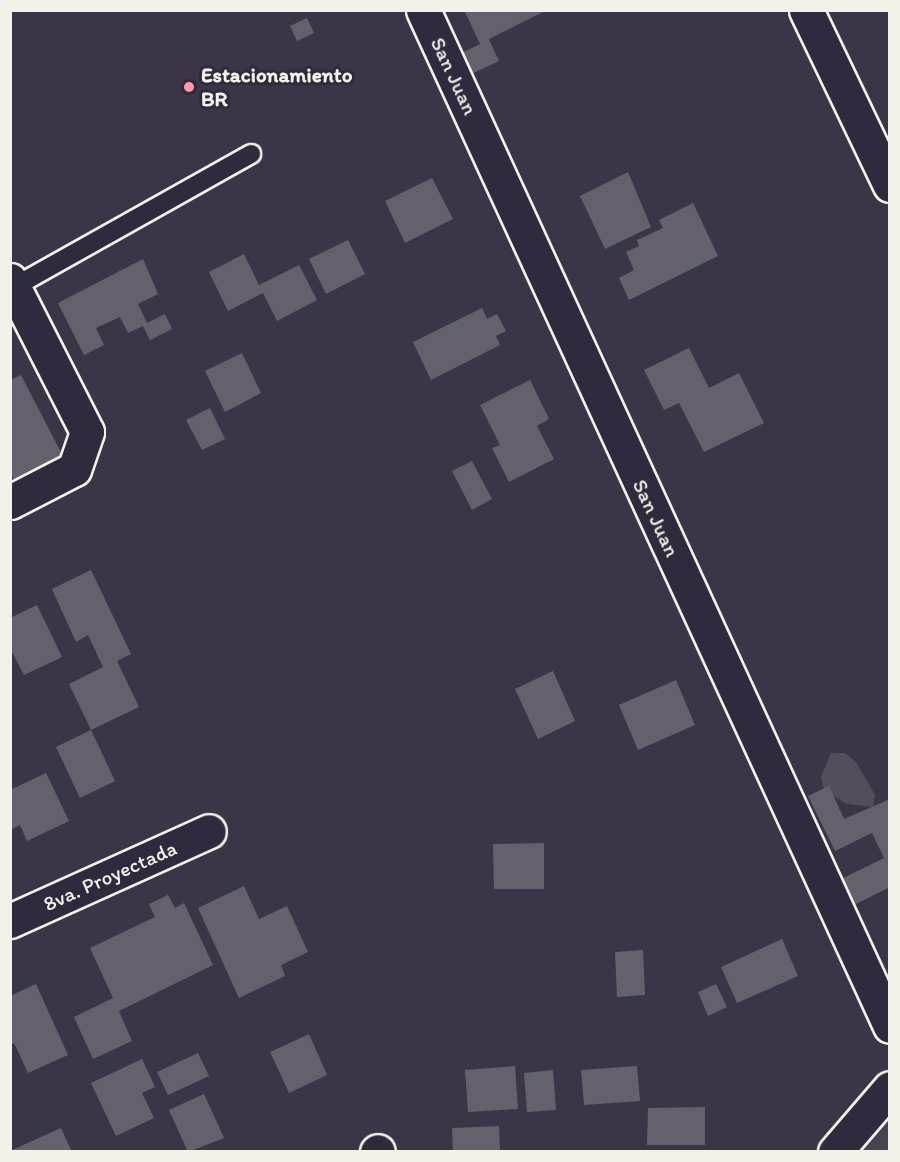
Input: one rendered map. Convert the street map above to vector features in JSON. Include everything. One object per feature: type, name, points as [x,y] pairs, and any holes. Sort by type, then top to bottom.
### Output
[{"type":"street","name":"San Juan","points":[[423,10],[890,1026]]},
{"type":"street","points":[[806,10],[890,185]]},
{"type":"street","points":[[10,502],[74,469],[87,432],[12,284]]},
{"type":"street","name":"8va. Proyectada","points":[[10,921],[209,831]]},
{"type":"street","points":[[836,1152],[890,1088]]},
{"type":"lane","points":[[12,284],[251,154]]},
{"type":"shaded area","points":[[831,753],[845,753],[856,762],[875,795],[873,807],[847,804],[824,790],[821,777]]},
{"type":"shaded area","points":[[889,1117],[889,1151],[862,1151]]},
{"type":"building","points":[[464,10],[547,10],[489,39],[499,61],[461,79],[451,58],[480,44]]},
{"type":"building","points":[[307,18],[314,33],[297,41],[290,26]]},
{"type":"building","points":[[628,172],[651,227],[605,249],[580,196]]},
{"type":"building","points":[[432,178],[453,219],[405,243],[385,201]]},
{"type":"building","points":[[693,203],[718,256],[629,300],[619,278],[634,270],[626,252],[639,246],[637,240],[663,228],[659,220]]},
{"type":"building","points":[[348,240],[365,274],[326,294],[309,259]]},
{"type":"building","points":[[244,254],[259,285],[299,265],[317,300],[277,321],[263,293],[228,311],[209,272]]},
{"type":"building","points":[[143,259],[158,294],[138,304],[147,323],[165,314],[172,329],[150,340],[143,326],[128,333],[120,317],[96,328],[104,345],[84,355],[58,303]]},
{"type":"building","points":[[482,308],[487,319],[497,314],[506,331],[496,336],[500,345],[431,380],[413,342]]},
{"type":"building","points":[[689,348],[709,388],[739,373],[764,423],[704,452],[679,403],[664,410],[644,370]]},
{"type":"building","points":[[242,353],[261,393],[225,412],[205,371]]},
{"type":"building","points":[[21,375],[68,466],[19,490],[10,472],[10,380]]},
{"type":"building","points":[[530,380],[549,419],[537,426],[554,459],[509,482],[492,448],[500,445],[480,405]]},
{"type":"building","points":[[210,408],[225,439],[202,450],[186,420]]},
{"type":"building","points":[[472,461],[492,499],[472,510],[452,471]]},
{"type":"building","points":[[91,570],[131,654],[117,661],[139,707],[91,730],[69,684],[103,667],[88,635],[76,642],[52,589]]},
{"type":"building","points":[[37,605],[62,657],[24,675],[10,648],[10,618]]},
{"type":"building","points":[[553,671],[575,721],[538,739],[515,689]]},
{"type":"building","points":[[676,680],[695,725],[638,750],[619,705]]},
{"type":"building","points":[[91,730],[115,781],[80,798],[56,747]]},
{"type":"building","points":[[46,773],[69,821],[27,841],[20,825],[10,830],[10,790]]},
{"type":"building","points":[[829,786],[844,819],[890,799],[890,887],[850,907],[837,881],[884,858],[872,833],[835,851],[808,796]]},
{"type":"building","points":[[544,843],[544,889],[494,889],[493,844]]},
{"type":"building","points":[[244,886],[259,919],[287,906],[308,952],[281,965],[285,976],[239,998],[198,908]]},
{"type":"building","points":[[168,895],[175,908],[184,903],[213,965],[119,1011],[132,1041],[93,1059],[74,1017],[113,998],[90,948],[155,917],[149,904]]},
{"type":"building","points":[[782,939],[798,976],[737,1003],[721,967]]},
{"type":"building","points":[[643,950],[645,995],[617,997],[615,952]]},
{"type":"building","points":[[36,984],[68,1055],[28,1073],[14,1043],[10,1045],[10,996]]},
{"type":"building","points":[[716,984],[727,1007],[708,1016],[698,992]]},
{"type":"building","points":[[309,1034],[327,1075],[289,1093],[270,1052]]},
{"type":"building","points":[[198,1053],[209,1076],[168,1095],[157,1072]]},
{"type":"building","points":[[142,1059],[155,1087],[142,1093],[154,1118],[116,1136],[91,1083]]},
{"type":"building","points":[[515,1066],[518,1109],[468,1112],[465,1070]]},
{"type":"building","points":[[637,1066],[640,1101],[584,1105],[581,1070]]},
{"type":"building","points":[[553,1070],[556,1110],[527,1112],[524,1073]]},
{"type":"building","points":[[204,1094],[224,1138],[188,1152],[169,1110]]},
{"type":"building","points":[[705,1107],[705,1145],[647,1145],[648,1108]]},
{"type":"building","points":[[499,1126],[500,1152],[453,1152],[452,1128]]},
{"type":"building","points":[[61,1128],[72,1152],[10,1152],[10,1151]]},
{"type":"place","name":"Estacionamiento BR","points":[[189,87]]}]
